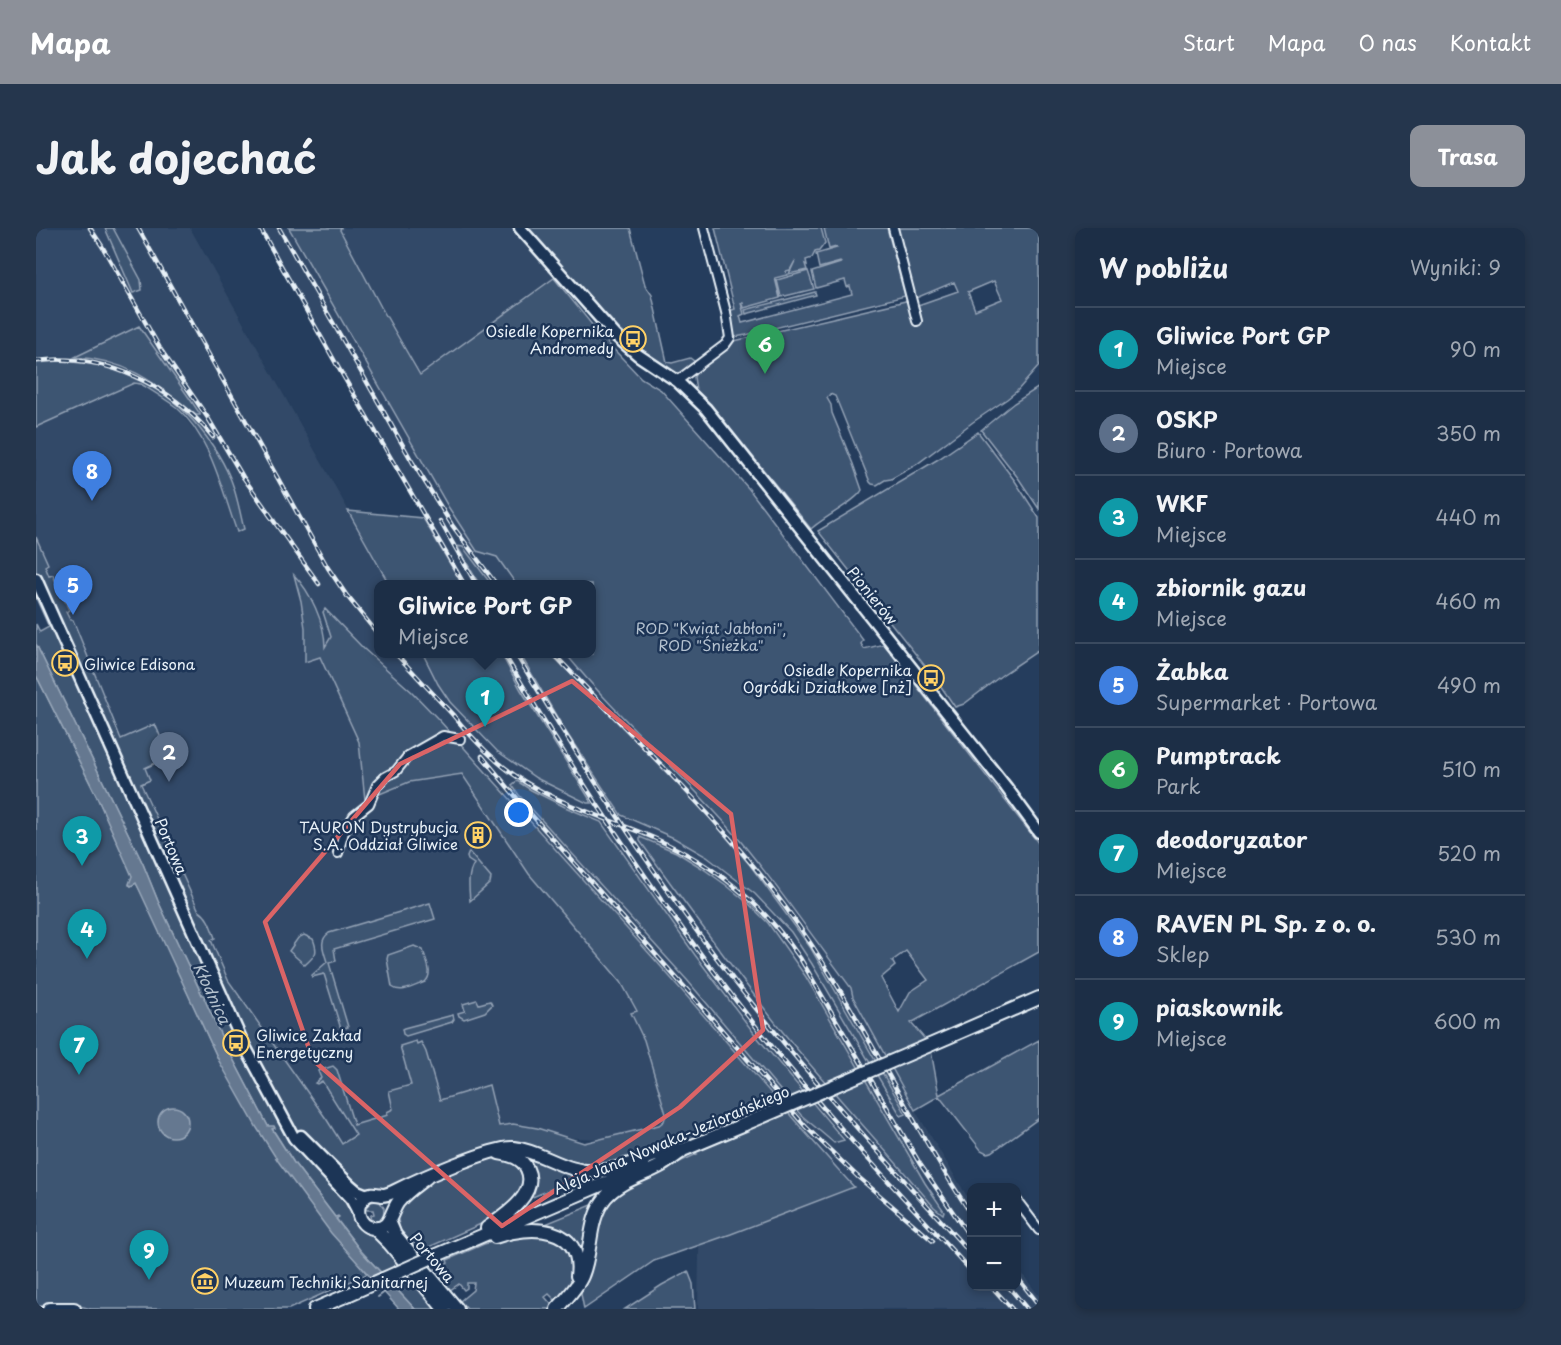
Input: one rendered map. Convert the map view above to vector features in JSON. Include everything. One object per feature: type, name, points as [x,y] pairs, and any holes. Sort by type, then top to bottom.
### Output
[{"type":"main road","name":"Aleja Jana Nowaka-Jeziorańskiego","points":[[315,1309],[1039,998]]},
{"type":"main road","points":[[384,1195],[507,1147],[526,1150],[569,1167],[594,1172],[684,1149]]},
{"type":"main road","points":[[557,1309],[582,1278],[592,1225],[602,1203],[622,1184],[663,1165],[684,1149]]},
{"type":"main road","points":[[441,1253],[497,1221],[520,1201],[529,1187],[528,1171],[520,1161],[510,1155],[489,1153]]},
{"type":"main road","points":[[391,1215],[388,1199],[378,1193],[367,1195],[359,1205],[360,1220],[374,1228],[380,1228],[391,1215],[399,1201],[427,1177]]},
{"type":"main road","name":"Portowa","points":[[391,1215],[395,1235],[457,1309]]},
{"type":"main road","name":"Portowa","points":[[374,1228],[444,1309]]},
{"type":"main road","points":[[441,1253],[519,1231],[537,1230],[559,1234],[573,1246],[579,1264],[574,1289]]},
{"type":"main road","points":[[49,1309],[74,1309]]},
{"type":"street","name":"Pionierów","points":[[520,228],[616,336],[638,355],[677,381],[706,409],[1006,787],[1039,832]]},
{"type":"street","points":[[677,381],[725,345],[730,338],[726,312],[704,228]]},
{"type":"street","points":[[893,228],[917,321]]},
{"type":"street","name":"Portowa","points":[[36,579],[231,1017],[260,1077],[299,1144],[351,1200],[358,1212]]},
{"type":"street","points":[[338,853],[344,832],[354,816],[369,804],[377,785],[385,777],[396,771],[408,756],[443,736],[460,739]]},
{"type":"street","name":"Portowa","points":[[285,1122],[350,1185],[367,1195]]},
{"type":"street","points":[[1021,1206],[1039,1230]]},
{"type":"highlighted area","points":[[572,681],[731,814],[763,1030],[680,1107],[502,1226],[313,1060],[265,922],[400,764]]},
{"type":"shaded area","points":[[36,228],[105,228],[141,280],[113,228],[190,228],[387,580],[374,580],[374,658],[425,658],[438,684],[497,751],[537,778],[561,791],[592,803],[503,658],[522,658],[564,729],[621,815],[674,838],[707,857],[755,894],[791,932],[900,1116],[905,1114],[810,947],[750,865],[694,799],[555,658],[570,658],[698,793],[752,854],[851,988],[853,997],[915,1110],[967,1196],[967,1291],[1021,1291],[1021,1272],[1039,1296],[1039,1309],[698,1309],[701,1156],[790,1116],[763,1082],[545,838],[325,609],[323,612],[331,637],[320,657],[359,742],[365,800],[409,782],[462,774],[529,874],[621,982],[637,1011],[631,1014],[644,1040],[666,1114],[677,1142],[553,1137],[508,1128],[367,1185],[327,1120],[228,980],[211,940],[215,939],[205,915],[199,911],[122,739],[73,620],[70,621],[65,611],[68,610],[52,575],[49,577],[45,565],[48,564],[36,537],[36,427],[134,383],[141,384],[176,408],[202,439],[212,461],[216,449],[178,406],[143,382],[141,376],[165,390],[191,411],[192,402],[139,326],[75,357],[36,358]],"holes":[[[294,575],[311,600],[325,638],[320,657],[306,662],[305,628]],[[517,781],[531,790],[601,822],[695,955],[757,1037],[844,1140],[834,1143],[801,1115],[687,980],[512,785]],[[640,837],[676,852],[726,885],[768,923],[806,977],[925,1183],[942,1206],[934,1207],[783,1032],[729,963],[640,841]]]},
{"type":"shaded area","points":[[257,228],[289,228],[449,508],[477,551],[497,557],[513,580],[488,580],[458,546],[477,580],[460,580]]},
{"type":"shaded area","points":[[515,228],[554,278],[420,376],[339,229]]},
{"type":"shaded area","points":[[36,644],[143,864],[222,1038],[268,1126],[274,1126],[275,1128],[272,1129],[294,1163],[335,1217],[339,1217],[336,1219],[360,1250],[415,1309],[399,1309],[331,1233],[278,1161],[257,1128],[219,1061],[136,883],[131,886],[129,884],[132,876],[97,797],[36,675]]},
{"type":"shaded area","points":[[173,1107],[179,1108],[187,1116],[187,1128],[179,1136],[173,1137],[167,1136],[159,1128],[158,1122],[159,1116],[167,1108]]},
{"type":"green space","points":[[105,228],[113,228],[141,280],[142,290],[133,293]]},
{"type":"green space","name":"ROD \"Kwiat Jabłoni\", ROD \"Śnieżka\"","points":[[289,228],[341,228],[381,307],[420,375],[554,278],[602,337],[641,378],[661,390],[749,489],[863,640],[861,644],[864,649],[884,644],[1039,844],[1039,952],[911,1023],[930,1045],[939,1095],[1039,1040],[1039,1118],[992,1152],[987,1153],[981,1150],[939,1096],[915,1110],[853,997],[851,988],[775,884],[726,824],[604,698],[569,658],[596,658],[596,580],[513,580],[497,557],[477,551],[449,508]],"holes":[[[906,951],[928,980],[910,992],[899,1012],[881,978],[895,966],[892,961]]]},
{"type":"green space","points":[[521,228],[630,228],[645,285],[652,295],[667,362],[672,363],[690,358],[700,368],[724,351],[730,342],[910,300],[913,309],[919,308],[918,305],[958,291],[954,282],[916,298],[898,228],[1039,228],[1039,366],[1007,399],[917,464],[877,485],[870,482],[835,396],[830,394],[827,398],[832,413],[862,490],[811,529],[717,412],[696,390],[694,377],[703,367],[677,381],[638,355]],"holes":[[[994,281],[1002,299],[975,310],[968,292]]]},
{"type":"green space","points":[[715,228],[821,228],[825,243],[812,258],[806,260],[807,270],[789,274],[795,261],[790,270],[786,271],[787,275],[775,278],[780,298],[744,308],[741,303],[744,314],[740,316],[742,323],[852,294],[845,280],[816,288],[812,272],[841,263],[819,268],[816,254],[837,248],[829,249],[824,228],[887,228],[905,296],[730,338],[726,312],[735,309]]},
{"type":"green space","points":[[808,271],[814,289],[781,297],[777,280]]},
{"type":"green space","points":[[815,292],[816,295],[746,314],[745,310]]},
{"type":"green space","points":[[139,326],[200,415],[196,415],[168,393],[126,368],[94,359],[75,357]]},
{"type":"green space","points":[[59,361],[118,370],[136,377],[171,399],[200,429],[223,463],[237,498],[244,529],[237,532],[214,465],[198,433],[176,407],[141,384],[134,383],[36,427],[36,363]]},
{"type":"green space","points":[[1039,387],[1039,509],[981,430],[1014,403]]},
{"type":"green space","points":[[978,432],[1015,481],[1039,518],[1039,650],[964,704],[955,707],[818,531],[940,458]]},
{"type":"green space","points":[[348,511],[423,518],[460,580],[387,580]]},
{"type":"green space","points":[[36,537],[48,564],[45,566],[49,576],[53,575],[69,610],[66,612],[70,620],[73,620],[121,739],[155,724],[169,757],[145,768],[150,780],[141,784],[199,911],[209,923],[215,938],[211,940],[228,980],[342,1144],[356,1135],[322,1081],[315,1083],[321,1078],[318,1071],[333,1066],[337,1070],[354,1125],[388,1115],[387,1112],[393,1109],[389,1091],[411,1085],[400,1046],[416,1041],[417,1044],[421,1042],[426,1052],[440,1100],[489,1085],[499,1126],[513,1124],[537,1128],[584,1143],[659,1125],[664,1121],[666,1114],[644,1040],[631,1013],[637,1011],[621,982],[529,874],[462,774],[409,782],[365,800],[359,742],[320,657],[305,662],[305,628],[294,575],[316,608],[325,647],[331,637],[323,612],[325,609],[439,720],[656,961],[854,1187],[654,1261],[584,1309],[581,1294],[591,1266],[603,1210],[622,1190],[697,1154],[677,1143],[627,1161],[592,1167],[510,1143],[494,1145],[416,1174],[385,1189],[364,1188],[349,1204],[366,1232],[378,1238],[440,1309],[415,1309],[360,1250],[294,1163],[272,1128],[268,1126],[222,1038],[143,864],[36,644],[36,624],[40,632],[49,627],[36,598]]},
{"type":"green space","points":[[457,546],[463,547],[488,580],[477,580]]},
{"type":"green space","points":[[425,658],[503,658],[592,803],[587,803],[536,778],[497,751],[450,702]]},
{"type":"green space","points":[[522,658],[555,658],[694,799],[750,865],[810,947],[906,1114],[901,1116],[791,932],[755,894],[707,857],[674,838],[621,815],[564,729]]},
{"type":"green space","points":[[36,675],[97,797],[133,877],[129,885],[136,883],[145,900],[219,1061],[367,1274],[289,1309],[91,1309],[64,1304],[36,1307]]},
{"type":"green space","points":[[517,781],[565,807],[601,822],[695,955],[757,1037],[844,1140],[834,1143],[801,1115],[687,980],[519,795],[512,785]]},
{"type":"green space","points":[[640,837],[676,852],[702,868],[748,903],[768,923],[806,977],[925,1183],[944,1211],[943,1214],[934,1207],[782,1031],[675,889],[640,841]]},
{"type":"green space","points":[[469,852],[491,878],[490,883],[470,901],[469,877],[474,864],[468,860]]},
{"type":"green space","points":[[430,903],[435,919],[334,949],[336,961],[329,963],[348,1027],[341,1029],[324,974],[312,977],[327,962],[323,946],[326,936],[329,933]]},
{"type":"green space","points":[[304,935],[313,939],[316,948],[314,956],[305,965],[289,951],[298,938]]},
{"type":"green space","points":[[414,946],[423,950],[428,967],[428,979],[408,989],[396,989],[392,987],[388,955]]},
{"type":"green space","points":[[477,1000],[479,1004],[490,1001],[492,1005],[485,1012],[464,1019],[459,1016],[458,1013],[465,1011],[463,1004]]},
{"type":"green space","points":[[453,1015],[452,1022],[406,1036],[403,1034],[402,1029],[404,1028]]},
{"type":"green space","points":[[520,1153],[585,1175],[528,1199]]},
{"type":"green space","points":[[507,1159],[521,1167],[525,1179],[522,1191],[500,1214],[429,1247],[411,1243],[400,1230],[396,1219],[398,1205],[427,1182],[480,1160]]},
{"type":"green space","points":[[371,1202],[380,1202],[384,1208],[383,1222],[372,1220],[370,1217],[374,1214],[373,1210],[365,1208]]},
{"type":"green space","points":[[597,1203],[584,1260],[543,1226],[543,1225]]},
{"type":"green space","points":[[519,1235],[546,1235],[557,1238],[570,1250],[572,1277],[568,1289],[559,1300],[555,1300],[549,1294],[545,1297],[551,1304],[549,1309],[467,1309],[460,1301],[473,1290],[474,1283],[467,1283],[467,1288],[464,1290],[459,1284],[450,1290],[432,1271],[435,1269],[441,1273],[447,1273],[443,1265],[448,1263],[447,1260],[484,1244]]},
{"type":"green space","points":[[688,1271],[693,1284],[695,1309],[625,1309],[662,1285]]},
{"type":"waterway","points":[[378,1297],[386,1291]]},
{"type":"railway","points":[[90,228],[161,350],[208,418],[243,477],[273,519]]},
{"type":"railway","points":[[138,228],[328,568],[374,629]]},
{"type":"railway","points":[[260,228],[462,580]]},
{"type":"railway","points":[[279,228],[413,463],[452,525],[493,580]]},
{"type":"railway","points":[[36,361],[86,362],[110,367],[134,376],[177,402],[213,437]]},
{"type":"railway","points":[[268,513],[319,584]]},
{"type":"railway","points":[[440,521],[474,580]]},
{"type":"railway","points":[[400,658],[477,742],[514,775],[553,797],[642,833],[689,856],[731,883],[767,917],[800,958],[920,1164],[970,1237]]},
{"type":"railway","points":[[506,658],[597,805],[663,902],[733,998],[818,1102],[967,1267]]},
{"type":"railway","points":[[518,658],[629,834],[721,964],[806,1070],[967,1249]]},
{"type":"railway","points":[[558,658],[703,809],[760,874],[786,908],[836,983],[925,1139],[967,1207]]},
{"type":"railway","points":[[482,756],[806,1127],[857,1176],[933,1241]]},
{"type":"railway","points":[[1021,1282],[1039,1305]]},
{"type":"railway","points":[[996,1291],[1012,1309]]},
{"type":"railway","points":[[1012,1291],[1027,1309]]},
{"type":"place","name":"Osiedle Kopernika Andromedy","points":[[633,339]]},
{"type":"place","name":"Pumptrack","points":[[765,374]]},
{"type":"place","name":"RAVEN PL Sp. z o. o.","points":[[92,501]]},
{"type":"place","name":"Żabka","points":[[73,615]]},
{"type":"place","name":"Gliwice Edisona","points":[[65,663]]},
{"type":"place","name":"Osiedle Kopernika Ogródki Działkowe [nż]","points":[[931,678]]},
{"type":"place","name":"Gliwice Port GP","points":[[485,727]]},
{"type":"place","name":"OSKP","points":[[169,782]]},
{"type":"place","name":"TAURON Dystrybucja S.A. Oddział Gliwice","points":[[478,835]]},
{"type":"place","name":"WKF","points":[[82,866]]},
{"type":"place","name":"zbiornik gazu","points":[[87,959]]},
{"type":"place","name":"Gliwice Zakład Energetyczny","points":[[236,1043]]},
{"type":"place","name":"deodoryzator","points":[[79,1075]]},
{"type":"place","name":"piaskownik","points":[[149,1280]]},
{"type":"place","name":"Muzeum Techniki Sanitarnej","points":[[205,1281]]},
{"type":"water label","name":"Kłodnica","points":[[213,993]]}]
